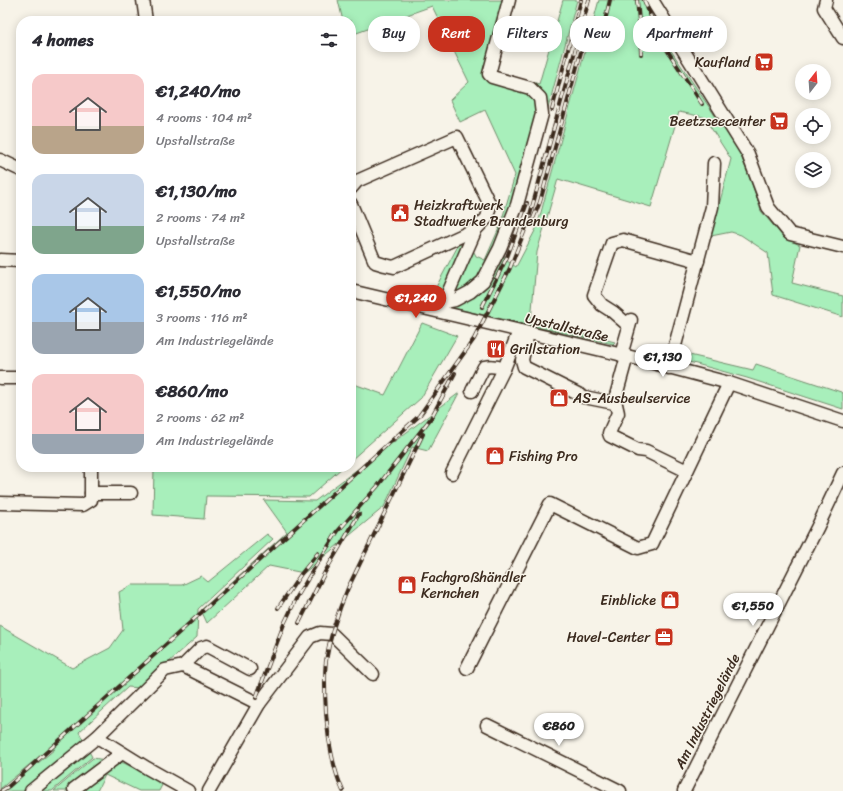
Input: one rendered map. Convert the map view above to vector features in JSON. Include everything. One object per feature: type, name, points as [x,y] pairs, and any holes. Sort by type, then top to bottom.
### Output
[{"type":"street","points":[[143,0],[145,16]]},
{"type":"street","points":[[445,302],[455,300],[470,292],[484,281],[500,248],[517,205],[542,114],[540,98],[530,88],[492,77],[489,74],[509,0]]},
{"type":"street","points":[[652,0],[748,154],[768,207],[790,234],[843,247]]},
{"type":"street","points":[[826,0],[824,8],[843,38]]},
{"type":"street","points":[[356,182],[457,137],[490,205],[487,218],[476,229],[394,267],[375,262],[356,216]]},
{"type":"street","points":[[0,160],[16,168]]},
{"type":"street","points":[[670,368],[712,207],[714,163]]},
{"type":"street","points":[[439,313],[476,229]]},
{"type":"street","points":[[687,471],[646,451],[638,450],[610,436],[609,433],[618,413],[615,400],[630,323],[602,305],[594,295],[612,242],[623,240],[698,261]]},
{"type":"street","points":[[0,260],[16,261]]},
{"type":"street","name":"Upstallstraße","points":[[356,292],[624,356],[728,383],[843,421]]},
{"type":"street","points":[[452,473],[523,332]]},
{"type":"street","points":[[523,332],[522,360],[524,366],[584,397],[614,403],[615,400]]},
{"type":"street","points":[[472,391],[484,367],[491,365],[504,369]]},
{"type":"street","points":[[0,378],[16,378]]},
{"type":"street","points":[[468,668],[470,661],[550,504],[638,548],[652,544],[728,383]]},
{"type":"street","points":[[0,503],[19,507],[83,505],[90,500],[91,472]]},
{"type":"street","name":"Am Industriegelände","points":[[684,791],[818,526],[843,473]]},
{"type":"street","points":[[91,493],[131,493]]},
{"type":"street","points":[[209,791],[259,704],[310,637],[320,633],[332,634],[372,674]]},
{"type":"street","points":[[31,791],[97,737],[165,670],[183,666],[201,648],[208,646],[250,669]]},
{"type":"street","points":[[183,666],[259,704]]},
{"type":"street","points":[[487,725],[620,791]]},
{"type":"street","points":[[97,737],[188,791]]},
{"type":"street","points":[[74,788],[122,753]]},
{"type":"green space","points":[[338,0],[505,0],[501,16],[493,16],[493,44],[486,69],[539,84],[548,52],[562,52],[562,16],[558,16],[563,0],[577,0],[573,16],[570,16],[570,26],[526,191],[504,256],[507,261],[516,267],[537,227],[585,52],[625,52],[625,16],[595,16],[599,0],[648,0],[652,16],[633,16],[633,52],[672,52],[739,151],[761,211],[784,238],[800,245],[792,283],[843,296],[843,317],[773,295],[768,253],[741,235],[731,232],[711,236],[731,159],[704,117],[679,112],[651,207],[558,179],[537,252],[531,321],[615,342],[613,344],[422,301],[425,286],[435,289],[459,244],[474,252],[476,256],[485,260],[500,226],[515,175],[485,110],[460,122],[450,100],[469,82],[454,52],[485,52],[485,16],[437,16],[432,6],[404,16],[368,16],[368,29],[356,33],[356,16],[342,16]]},
{"type":"green space","points":[[422,323],[457,336],[421,398],[356,456],[356,385],[385,395]]},
{"type":"green space","points":[[681,353],[753,370],[756,364],[841,392],[843,394],[843,409],[747,378],[682,360],[680,357]]},
{"type":"green space","points":[[459,393],[428,451],[412,447],[384,507],[304,573],[269,566],[207,623],[201,610],[287,532],[264,500],[315,501],[354,472],[356,472],[356,470]]},
{"type":"green space","points":[[154,472],[337,472],[309,497],[206,496],[204,519],[153,515]]},
{"type":"green space","points":[[267,534],[273,539],[198,609],[197,637],[140,688],[128,687],[79,732],[92,757],[52,791],[4,791],[55,749],[46,751],[0,789],[0,626],[72,668],[110,648],[123,630],[119,592],[132,585],[182,585],[201,576],[208,582]]},
{"type":"green space","points":[[93,758],[124,763],[163,783],[159,791],[139,791],[105,775],[97,791],[54,791]]},
{"type":"railway","points":[[552,110],[581,0]]},
{"type":"railway","points":[[1,791],[9,786],[419,416],[474,339],[510,268],[528,222],[589,0]]},
{"type":"railway","points":[[606,16],[610,0]]},
{"type":"railway","points":[[637,0],[641,54]]},
{"type":"railway","points":[[644,0],[660,39],[702,104]]},
{"type":"railway","points":[[533,219],[540,202],[581,52]]},
{"type":"railway","points":[[482,307],[507,257],[527,203]]},
{"type":"railway","points":[[256,698],[284,624],[297,597],[313,570],[338,531],[377,487],[431,418],[455,373]]},
{"type":"railway","points":[[343,791],[338,779],[331,752],[325,696],[326,661],[332,633],[348,588],[423,434]]},
{"type":"railway","points":[[299,623],[325,572],[359,514]]},
{"type":"railway","points":[[278,608],[301,574],[318,553]]},
{"type":"place","name":"Kaufland","points":[[764,62]]},
{"type":"place","name":"Beetzseecenter","points":[[779,121]]},
{"type":"place","name":"Heizkraftwerk Stadtwerke Brandenburg","points":[[400,213]]},
{"type":"place","name":"Grillstation","points":[[496,349]]},
{"type":"place","name":"AS-Ausbeulservice","points":[[559,398]]},
{"type":"place","name":"Fishing Pro","points":[[495,456]]},
{"type":"place","name":"Fachgroßhändler Kernchen","points":[[407,585]]},
{"type":"place","name":"Einblicke","points":[[670,600]]},
{"type":"place","name":"Havel-Center","points":[[664,637]]}]
